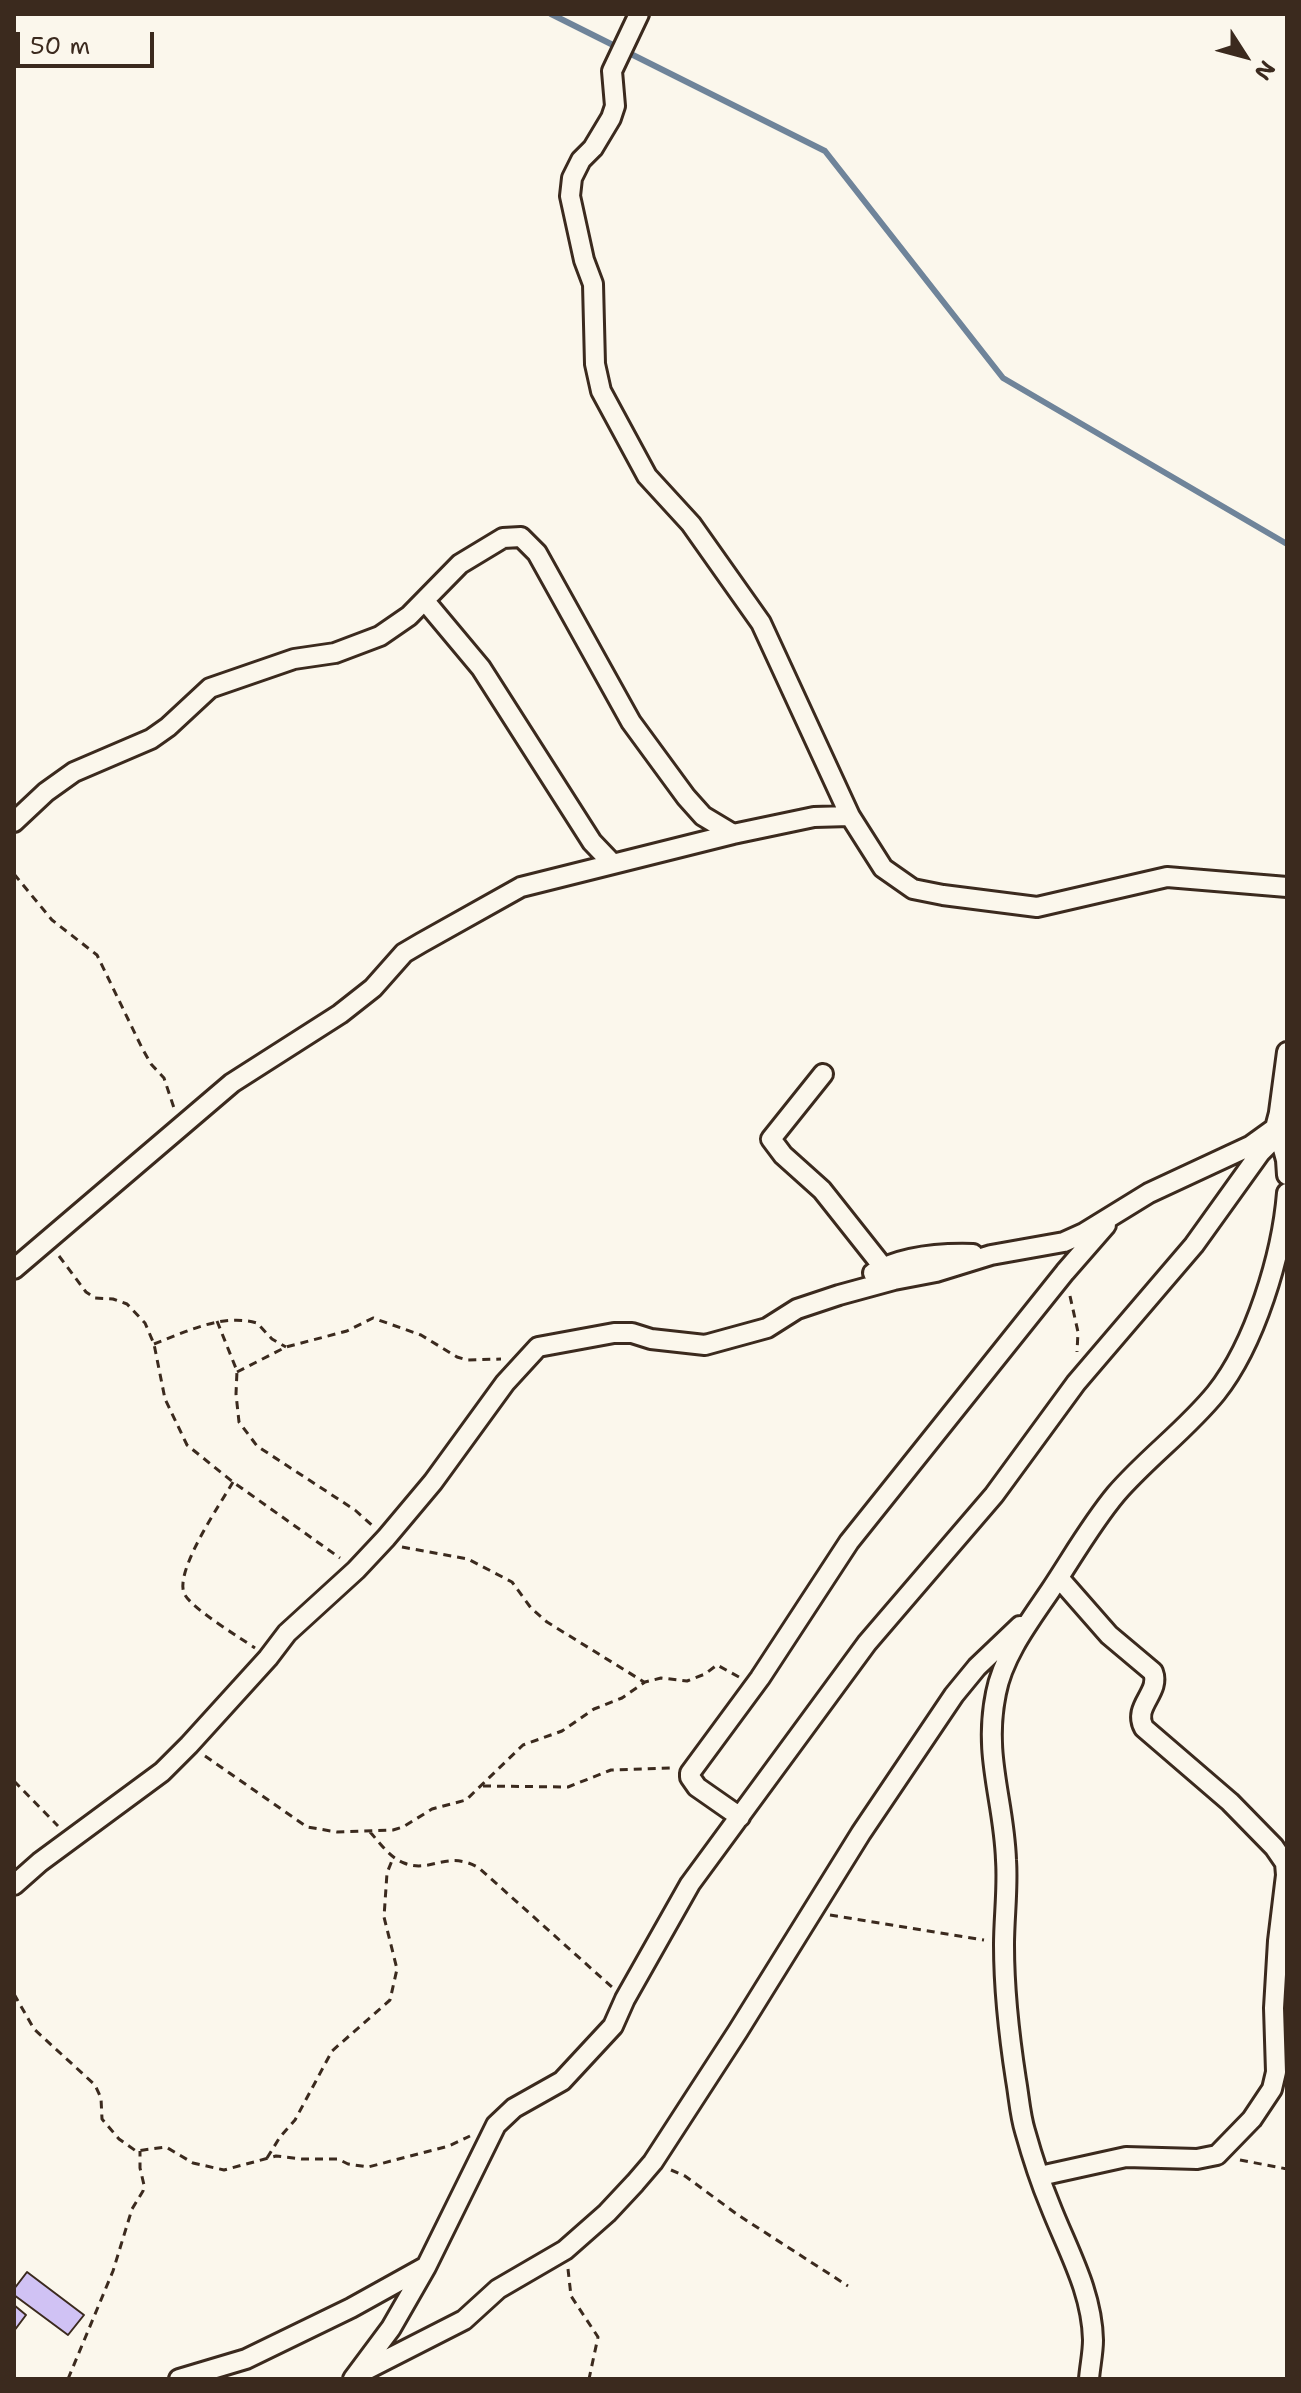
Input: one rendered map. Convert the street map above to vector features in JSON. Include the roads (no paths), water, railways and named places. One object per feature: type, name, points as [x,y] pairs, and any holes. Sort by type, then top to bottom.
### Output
[{"type":"street","points":[[639,14],[612,71],[615,106],[611,118],[593,148],[581,160],[572,178],[570,196],[584,260],[593,284],[595,364],[601,391],[647,476],[691,524],[761,623],[850,816],[883,868],[913,889],[1037,907],[1167,877],[1287,887]]},
{"type":"street","points":[[14,822],[46,792],[74,772],[160,733],[210,688],[294,659],[335,653],[363,644],[396,626],[452,572],[484,548],[503,538],[521,537],[537,553],[631,722],[703,816],[733,834]]},
{"type":"street","points":[[425,601],[481,668],[592,842],[613,864]]},
{"type":"street","points":[[14,1269],[232,1083],[340,1014],[373,988],[404,953],[521,887],[733,834],[814,817],[850,816]]},
{"type":"street","points":[[354,2377],[391,2328],[426,2267],[496,2125],[514,2108],[562,2081],[613,2026],[690,1884],[867,1643],[994,1495],[1076,1383],[1194,1245],[1260,1153],[1274,1139],[1287,1052]]},
{"type":"street","points":[[823,1074],[771,1139],[783,1155],[822,1190],[883,1267]]},
{"type":"street","points":[[1278,1118],[1287,1175]]},
{"type":"street","points":[[14,1885],[162,1772],[189,1745],[287,1633],[356,1570],[382,1541],[433,1482],[525,1359],[538,1347],[614,1333],[705,1345],[767,1328],[797,1309],[839,1295],[936,1272],[991,1255],[1064,1242],[1149,1193],[1250,1146],[1275,1128],[1278,1118]]},
{"type":"street","points":[[1089,2379],[1093,2340],[1088,2308],[1070,2247],[1050,2207],[1024,2128],[1010,2043],[1004,1943],[1007,1862],[990,1747],[992,1722],[1002,1672],[1037,1610],[1115,1496],[1139,1468],[1192,1420],[1224,1381],[1252,1330],[1286,1216],[1287,1193]]},
{"type":"street","points":[[740,1817],[697,1787],[690,1773],[760,1678],[849,1542],[1065,1272],[1116,1213]]},
{"type":"street","points":[[839,1295],[883,1267],[909,1259],[949,1254],[991,1255]]},
{"type":"street","points":[[1040,2176],[1126,2157],[1197,2159],[1218,2154],[1252,2119],[1272,2089],[1276,2072],[1274,2008],[1286,1875],[1285,1863],[1274,1847],[1230,1802],[1144,1728],[1139,1719],[1140,1712],[1156,1680],[1153,1672],[1109,1635],[1059,1578]]},
{"type":"street","points":[[354,2377],[464,2320],[498,2289],[565,2250],[607,2213],[653,2162],[861,1833],[954,1695],[977,1667],[1037,1610]]},
{"type":"street","points":[[179,2379],[246,2359],[426,2267]]},
{"type":"waterway","points":[[551,14],[825,151],[1003,378],[1287,544]]}]
